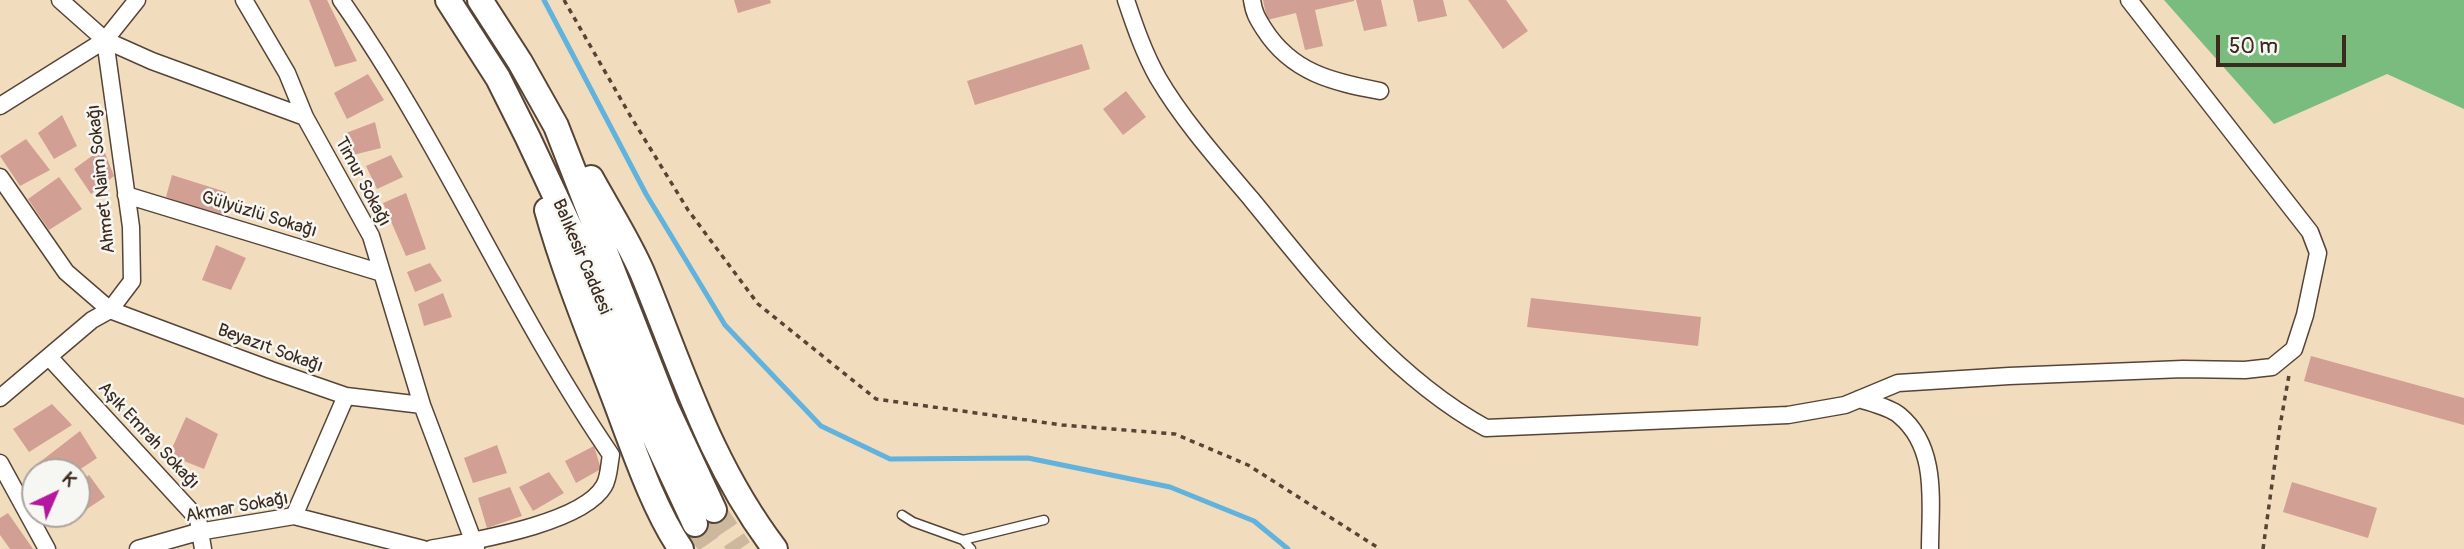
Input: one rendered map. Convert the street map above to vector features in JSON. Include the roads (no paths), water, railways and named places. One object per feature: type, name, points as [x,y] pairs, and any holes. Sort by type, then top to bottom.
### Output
[{"type":"main road","name":"Balıkesir Caddesi","points":[[448,0],[498,78],[528,138],[580,249],[647,421],[705,517],[666,407],[556,126],[520,62],[480,0]]},
{"type":"main road","points":[[556,126],[590,176],[641,269],[694,409],[741,501],[775,549]]},
{"type":"main road","points":[[528,138],[548,214],[589,332],[634,450],[674,544]]},
{"type":"street","points":[[60,0],[105,40],[152,61],[305,117]]},
{"type":"street","points":[[0,106],[105,40],[137,0]]},
{"type":"street","name":"Timur Sokağı","points":[[244,0],[287,73],[305,117],[370,236],[422,405],[475,545]]},
{"type":"street","points":[[341,0],[415,114],[523,314],[584,416],[611,455],[605,485],[588,504],[543,524],[475,545],[430,549]]},
{"type":"street","points":[[1126,0],[1143,48],[1159,79],[1180,111],[1265,217],[1381,348],[1456,412],[1486,428],[1788,415],[1845,405],[1898,383],[2009,376],[2272,367],[2294,349],[2305,315],[2318,253],[2310,232],[2129,0]]},
{"type":"street","points":[[1252,0],[1253,14],[1275,46],[1289,59],[1319,76],[1380,91]]},
{"type":"street","name":"Ahmet Naim Sokağı","points":[[0,398],[92,320],[110,310],[132,281],[131,227],[105,40]]},
{"type":"street","name":"Beyazıt Sokağı","points":[[0,177],[65,272],[110,310],[346,396],[422,405]]},
{"type":"street","name":"Gülyüzlü Sokağı","points":[[126,195],[382,273]]},
{"type":"street","name":"Aşık Emrah Sokağı","points":[[49,357],[198,519],[202,549]]},
{"type":"street","points":[[294,516],[346,396]]},
{"type":"street","points":[[1859,399],[1898,413],[1917,433],[1924,449],[1931,484],[1930,549]]},
{"type":"street","points":[[0,463],[47,549]]},
{"type":"street","name":"Akmar Sokağı","points":[[138,549],[198,532],[294,516],[423,549]]},
{"type":"lane","points":[[902,515],[913,522],[963,540],[971,549]]},
{"type":"lane","points":[[963,540],[1044,520]]},
{"type":"waterway","points":[[544,0],[646,194],[725,325],[821,426],[890,459],[1028,458],[1170,487],[1254,521],[1288,549]]},
{"type":"tunnel","points":[[714,510],[740,549]]},
{"type":"tunnel","points":[[695,524],[712,549]]}]
